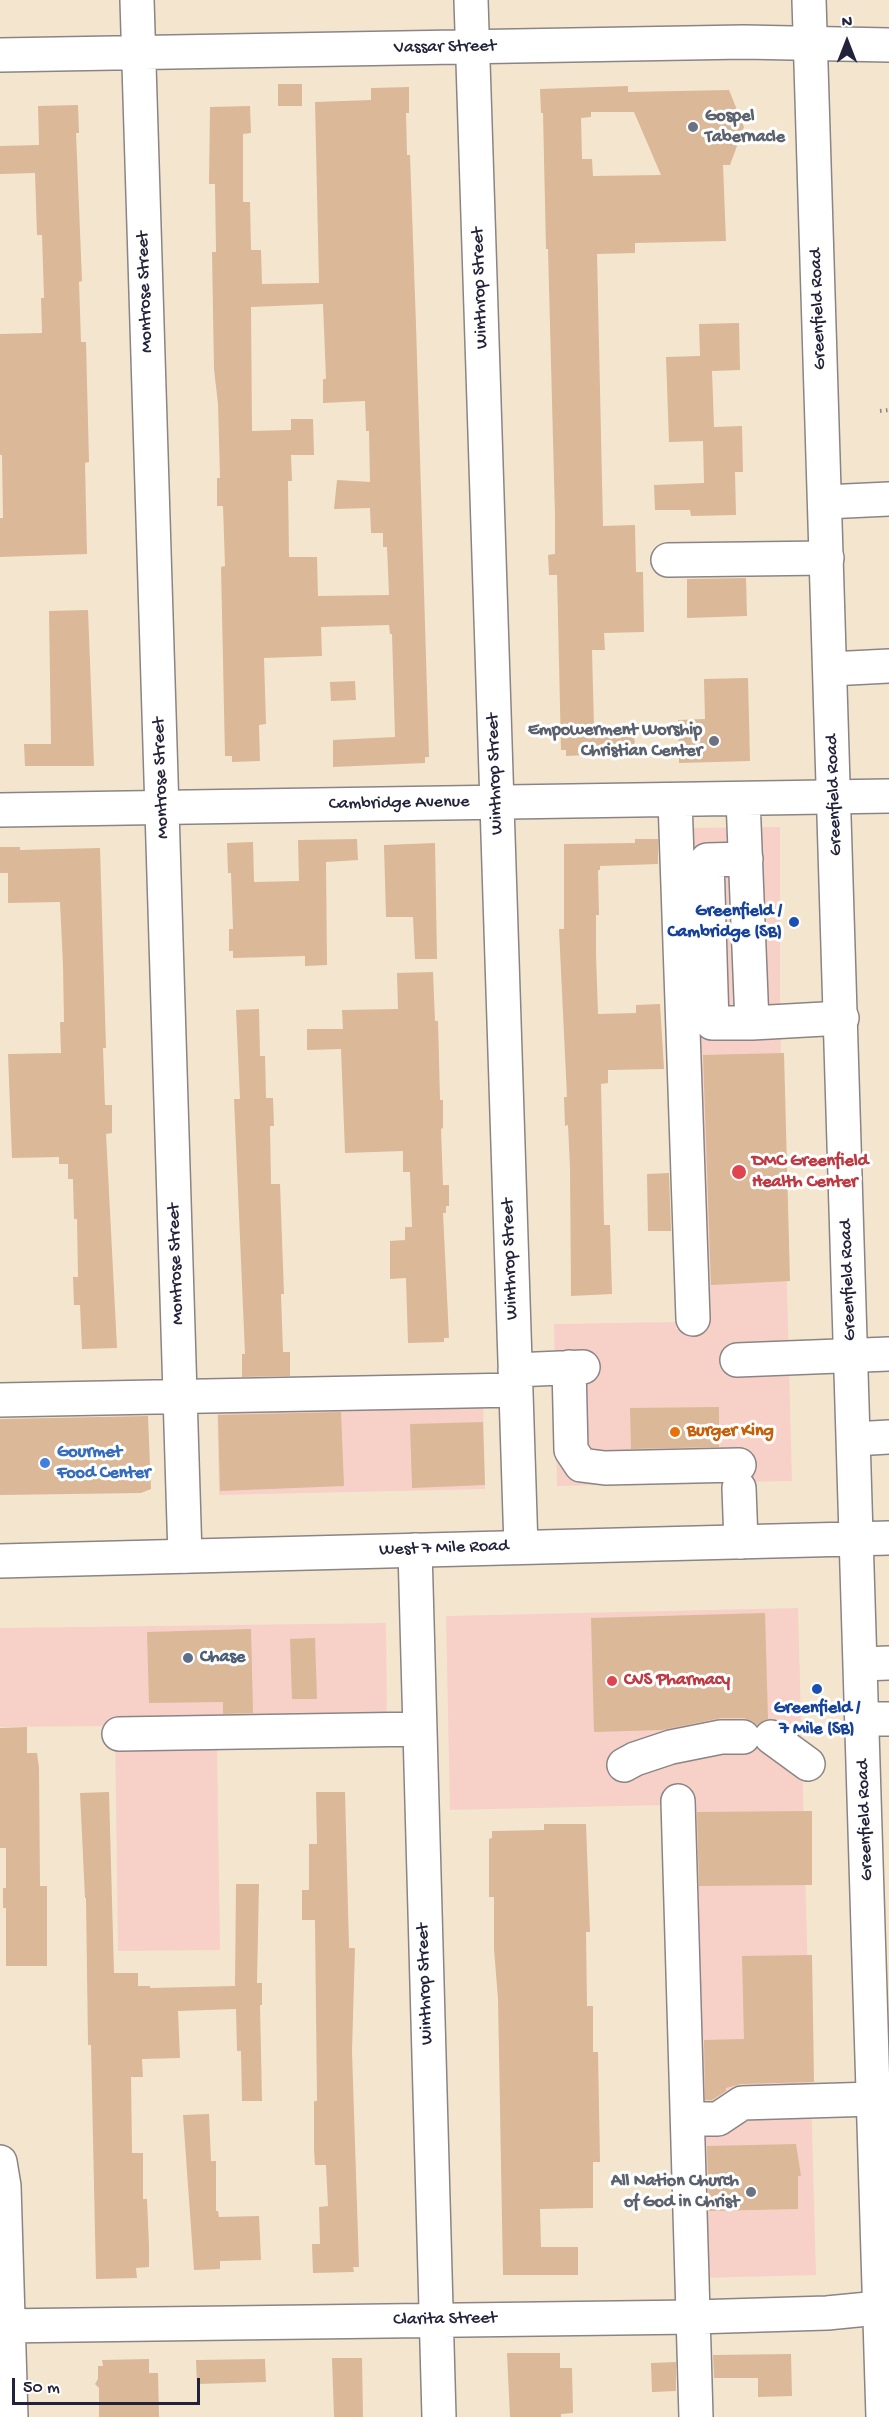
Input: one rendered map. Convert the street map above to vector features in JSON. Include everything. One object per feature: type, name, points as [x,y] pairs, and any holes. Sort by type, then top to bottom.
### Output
[{"type":"street","name":"Montrose Street","points":[[137,0],[182,1397],[185,1556]]},
{"type":"street","name":"Winthrop Street","points":[[471,0],[521,1547]]},
{"type":"street","name":"Greenfield Road","points":[[809,0],[854,1439],[873,1538],[876,1719],[874,2099],[882,2152],[883,2417]]},
{"type":"street","name":"Vassar Street","points":[[0,55],[744,42],[889,45]]},
{"type":"street","points":[[825,502],[889,499]]},
{"type":"street","points":[[668,560],[827,558]]},
{"type":"street","points":[[830,669],[889,666]]},
{"type":"street","name":"Cambridge Avenue","points":[[0,810],[889,796]]},
{"type":"street","points":[[743,799],[752,1023],[842,1017]]},
{"type":"street","points":[[675,800],[693,1319]]},
{"type":"street","points":[[737,1360],[889,1354]]},
{"type":"street","points":[[0,1400],[182,1397],[515,1380],[576,1367],[571,1450],[581,1465],[739,1477],[741,1542]]},
{"type":"street","points":[[854,1439],[889,1437]]},
{"type":"street","name":"West 7 Mile Road","points":[[0,1561],[873,1538]]},
{"type":"street","name":"Winthrop Street","points":[[415,1550],[439,2417]]},
{"type":"street","points":[[119,1734],[420,1729]]},
{"type":"street","points":[[624,1765],[671,1747],[721,1737],[757,1737],[808,1764]]},
{"type":"street","points":[[678,1801],[696,2417]]},
{"type":"street","points":[[688,2119],[718,2119],[742,2103],[874,2099]]},
{"type":"street","points":[[0,2162],[4,2186],[4,2326],[10,2417]]},
{"type":"street","name":"Clarita Street","points":[[4,2326],[694,2317],[827,2313],[884,2308]]},
{"type":"path","points":[[880,411],[889,410]]},
{"type":"shaded area","points":[[780,827],[780,1018],[792,1481],[557,1486],[554,1324],[676,1322],[676,1329],[699,1328],[681,828]]},
{"type":"shaded area","points":[[483,1396],[485,1489],[219,1495],[217,1402]]},
{"type":"shaded area","points":[[798,1608],[816,2275],[698,2278],[665,1805],[450,1810],[446,1616]]},
{"type":"shaded area","points":[[386,1623],[387,1727],[217,1746],[220,1950],[118,1951],[115,1726],[0,1727],[0,1628]]},
{"type":"building","points":[[278,84],[302,84],[302,106],[278,106]]},
{"type":"building","points":[[628,86],[628,92],[729,90],[744,127],[730,165],[723,165],[726,241],[635,243],[635,253],[597,254],[603,526],[635,525],[636,572],[643,572],[644,632],[604,633],[605,650],[592,650],[594,728],[634,726],[635,753],[566,756],[566,750],[561,750],[557,575],[549,575],[548,555],[555,554],[555,516],[548,249],[546,249],[543,113],[541,113],[540,89]],"holes":[[[591,112],[634,112],[661,175],[593,176],[592,159],[582,159],[581,118],[591,117]]]},
{"type":"building","points":[[409,87],[409,113],[406,113],[407,155],[410,155],[429,757],[425,757],[425,763],[333,767],[333,740],[395,737],[392,634],[390,634],[389,625],[321,627],[322,656],[264,658],[266,724],[259,725],[260,761],[232,762],[232,756],[225,756],[221,567],[225,566],[223,506],[217,506],[217,478],[220,478],[218,404],[214,369],[212,252],[216,252],[215,184],[209,184],[210,107],[250,106],[251,133],[243,134],[243,202],[250,202],[251,250],[261,250],[262,284],[319,283],[315,102],[371,100],[371,88]],"holes":[[[323,304],[326,379],[323,379],[323,403],[365,401],[366,431],[369,431],[370,482],[337,480],[334,509],[370,508],[371,533],[383,533],[383,547],[387,547],[389,595],[318,596],[317,557],[289,557],[288,481],[292,481],[291,455],[314,455],[313,419],[291,419],[291,430],[252,431],[251,307]]]},
{"type":"building","points":[[78,105],[79,133],[76,133],[82,281],[79,282],[81,342],[86,342],[89,462],[85,463],[87,554],[0,557],[0,518],[3,518],[2,455],[0,455],[0,334],[42,333],[41,298],[44,298],[42,235],[37,235],[35,173],[0,174],[0,146],[39,145],[38,106]]},
{"type":"building","points":[[739,323],[740,370],[712,371],[714,427],[742,426],[743,472],[735,472],[736,515],[691,516],[690,510],[655,510],[654,485],[704,483],[703,441],[669,442],[666,357],[700,356],[699,324]]},
{"type":"building","points":[[746,578],[747,616],[687,618],[687,579]]},
{"type":"building","points":[[88,610],[94,766],[25,766],[24,744],[51,744],[49,611]]},
{"type":"building","name":"Empowerment Worship Christian Center","points":[[748,678],[750,761],[679,763],[678,720],[705,719],[704,679]]},
{"type":"building","points":[[355,681],[356,700],[331,701],[330,682]]},
{"type":"building","points":[[357,839],[358,860],[326,862],[327,965],[305,966],[305,956],[233,958],[233,951],[229,951],[229,929],[233,929],[231,873],[228,873],[227,843],[253,842],[254,882],[299,881],[298,840]]},
{"type":"building","points":[[635,839],[658,839],[658,864],[600,866],[598,870],[599,915],[596,915],[596,955],[598,1014],[636,1013],[636,1005],[660,1004],[664,1069],[608,1070],[608,1083],[601,1084],[604,1225],[610,1225],[612,1294],[571,1296],[570,1168],[568,1125],[565,1126],[564,1097],[567,1097],[559,929],[564,929],[564,844],[635,843]]},
{"type":"building","points":[[435,843],[437,959],[415,959],[413,917],[386,917],[384,845]]},
{"type":"building","points":[[0,847],[20,847],[20,850],[100,848],[106,1048],[103,1048],[105,1105],[112,1105],[112,1133],[106,1134],[117,1348],[82,1349],[80,1305],[74,1305],[73,1277],[78,1277],[77,1219],[74,1219],[73,1179],[68,1179],[68,1164],[59,1164],[59,1157],[12,1158],[8,1054],[61,1053],[60,1022],[64,1022],[63,965],[60,902],[8,903],[8,873],[0,873]]},
{"type":"building","points":[[433,972],[435,1021],[438,1021],[440,1100],[443,1100],[443,1128],[441,1129],[443,1185],[449,1185],[449,1206],[446,1206],[446,1213],[443,1213],[449,1338],[444,1338],[444,1342],[408,1343],[406,1278],[390,1279],[390,1241],[405,1240],[405,1227],[412,1227],[410,1172],[403,1172],[403,1151],[345,1153],[341,1049],[307,1050],[307,1029],[343,1029],[342,1010],[398,1009],[397,973]]},
{"type":"building","points":[[259,1009],[260,1056],[265,1056],[266,1098],[273,1098],[274,1126],[270,1126],[271,1184],[280,1184],[284,1294],[281,1294],[283,1352],[290,1352],[290,1376],[242,1377],[242,1354],[245,1354],[234,1099],[240,1099],[236,1010]]},
{"type":"building","points":[[784,1053],[790,1281],[711,1285],[703,1055]]},
{"type":"building","points":[[669,1173],[671,1231],[648,1231],[647,1174]]},
{"type":"building","points":[[719,1407],[719,1447],[631,1449],[630,1408]]},
{"type":"building","points":[[341,1412],[344,1486],[220,1491],[218,1415]]},
{"type":"building","points":[[148,1416],[151,1489],[141,1493],[0,1495],[0,1419]]},
{"type":"building","points":[[483,1422],[485,1485],[412,1488],[410,1424]]},
{"type":"building","points":[[765,1613],[768,1719],[757,1725],[744,1718],[721,1718],[662,1730],[594,1732],[591,1618]]},
{"type":"building","points":[[251,1629],[253,1713],[223,1714],[223,1702],[149,1703],[147,1632]]},
{"type":"building","points":[[315,1638],[317,1699],[292,1699],[290,1639]]},
{"type":"building","points":[[27,1727],[27,1753],[37,1753],[39,1768],[40,1886],[47,1886],[47,1966],[6,1966],[6,1908],[3,1908],[3,1888],[6,1888],[6,1848],[0,1848],[0,1728]]},
{"type":"building","points":[[109,1792],[114,1973],[138,1973],[138,1986],[150,1986],[150,1988],[235,1986],[236,1884],[259,1884],[257,1983],[262,1983],[262,2005],[260,2005],[262,2101],[242,2101],[241,2051],[237,2051],[236,2009],[178,2011],[180,2058],[142,2059],[143,2077],[131,2077],[132,2153],[143,2153],[143,2199],[147,2199],[149,2267],[136,2268],[137,2278],[96,2279],[91,2045],[88,2045],[86,1898],[80,1793]]},
{"type":"building","points":[[316,1792],[345,1792],[349,1948],[355,1948],[352,2051],[359,2267],[353,2267],[354,2272],[313,2273],[312,2244],[320,2244],[319,2207],[328,2206],[326,2165],[315,2165],[314,2150],[314,2101],[317,2101],[315,1920],[302,1920],[302,1890],[309,1890],[309,1844],[317,1844]]},
{"type":"building","points":[[812,1811],[812,1885],[699,1886],[697,1812]]},
{"type":"building","points":[[544,1824],[586,1824],[590,1932],[586,1932],[587,2006],[593,2006],[593,2052],[598,2052],[600,2162],[593,2162],[593,2208],[540,2209],[541,2247],[578,2247],[578,2275],[503,2275],[498,1999],[494,1949],[494,1897],[489,1897],[489,1839],[492,1838],[492,1831],[544,1830]]},
{"type":"building","points":[[812,1955],[814,2082],[741,2084],[726,2088],[726,2091],[712,2100],[705,2100],[704,2040],[744,2039],[742,1956]]},
{"type":"building","points":[[209,2114],[211,2161],[216,2161],[216,2211],[219,2217],[259,2216],[261,2260],[220,2261],[220,2269],[194,2270],[183,2115]]},
{"type":"building","name":"All Nation Church of God in Christ","points":[[796,2144],[801,2176],[798,2176],[798,2209],[709,2211],[707,2146]]},
{"type":"building","points":[[507,2353],[560,2353],[560,2368],[572,2368],[573,2413],[561,2414],[561,2417],[510,2417]]},
{"type":"building","points":[[791,2354],[792,2396],[758,2397],[758,2378],[714,2378],[713,2355]]},
{"type":"building","points":[[332,2358],[362,2358],[363,2417],[334,2417]]},
{"type":"building","points":[[149,2359],[149,2373],[158,2373],[159,2417],[99,2417],[99,2388],[95,2384],[98,2379],[98,2366],[103,2366],[102,2360]]},
{"type":"building","points":[[265,2359],[266,2382],[197,2384],[196,2360]]},
{"type":"building","points":[[676,2362],[676,2391],[652,2392],[651,2363]]},
{"type":"place","name":"Gospel Tabernacle","points":[[693,127]]},
{"type":"place","name":"Empowerment Worship Christian Center","points":[[714,741]]},
{"type":"place","name":"Greenfield / Cambridge (SB)","points":[[794,922]]},
{"type":"place","name":"DMC Greenfield Health Center","points":[[739,1172]]},
{"type":"place","name":"Burger King","points":[[675,1432]]},
{"type":"place","name":"Gourmet Food Center","points":[[45,1463]]},
{"type":"place","name":"Chase","points":[[188,1658]]},
{"type":"place","name":"CVS Pharmacy","points":[[612,1681]]},
{"type":"place","name":"Greenfield / 7 Mile (SB)","points":[[817,1689]]},
{"type":"place","name":"All Nation Church of God in Christ","points":[[751,2192]]}]
